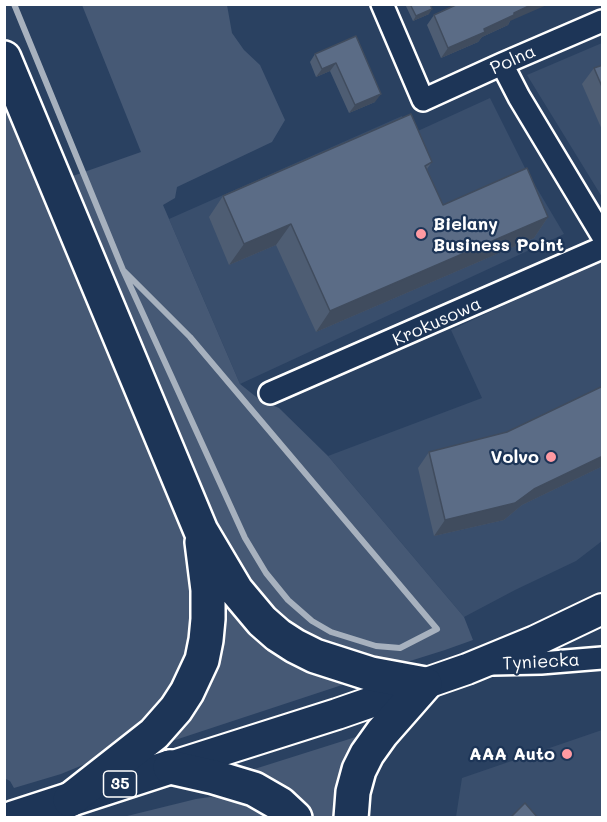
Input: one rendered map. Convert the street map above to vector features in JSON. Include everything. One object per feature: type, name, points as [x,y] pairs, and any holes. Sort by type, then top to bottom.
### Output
[{"type":"main road","points":[[4,58],[201,531],[236,590],[262,621],[295,646],[335,663],[424,684]]},
{"type":"main road","points":[[13,818],[70,800],[154,734],[176,709],[202,660],[206,640],[208,590],[201,531]]},
{"type":"main road","name":"35","points":[[70,800],[337,714],[480,664],[570,626],[603,609]]},
{"type":"main road","points":[[351,818],[353,792],[359,770],[367,754],[376,740],[424,684]]},
{"type":"main road","points":[[170,767],[254,789],[280,804],[295,818]]},
{"type":"street","name":"Polna","points":[[382,4],[423,100],[603,21]]},
{"type":"street","points":[[502,64],[603,235]]},
{"type":"street","name":"Krokusowa","points":[[270,393],[603,248]]},
{"type":"street","name":"Tyniecka","points":[[480,664],[541,663],[603,658]]},
{"type":"shaded area","points":[[82,5],[227,5],[232,33],[244,50],[260,65],[285,120],[272,142],[177,187],[175,198],[163,205],[240,384],[260,400],[279,408],[328,456],[464,617],[473,640],[410,661],[386,663],[358,660],[287,627],[246,583],[211,515],[70,177],[141,152]]},
{"type":"shaded area","points":[[602,43],[602,197],[527,75]]},
{"type":"shaded area","points":[[4,95],[179,516],[191,552],[194,645],[163,709],[95,760],[61,774],[14,788],[10,781],[4,778]]},
{"type":"shaded area","points":[[490,98],[526,170],[564,234],[240,384],[169,219],[402,116],[409,135]]},
{"type":"shaded area","points":[[602,260],[602,541],[576,561],[464,617],[328,456],[482,398],[451,330]]},
{"type":"shaded area","points":[[219,586],[341,681],[342,685],[163,744]]},
{"type":"shaded area","name":"AAA Auto","points":[[602,730],[602,817],[456,817],[462,778]]},
{"type":"shaded area","points":[[362,735],[340,817],[309,817],[245,772]]},
{"type":"shaded area","points":[[231,798],[255,807],[272,818],[119,818],[196,799]]},
{"type":"building","points":[[410,4],[430,4],[432,9],[416,16]]},
{"type":"building","points":[[458,4],[533,4],[484,29],[485,32],[448,48],[434,15]]},
{"type":"building","points":[[356,36],[381,94],[355,105],[336,63],[322,69],[315,54]]},
{"type":"building","points":[[603,65],[603,89],[594,68]]},
{"type":"building","name":"Bielany Business Point","points":[[411,114],[432,162],[425,166],[443,205],[527,168],[548,217],[330,311],[291,224],[244,244],[223,196]]},
{"type":"building","points":[[603,386],[603,456],[534,489],[515,503],[445,520],[429,452],[507,432]]},
{"type":"building","points":[[525,803],[538,818],[510,818]]},
{"type":"waterway","points":[[14,4],[123,270],[245,538],[266,573],[288,600],[312,621],[331,632],[376,646],[400,648],[437,629],[190,337],[123,270]]},
{"type":"place","name":"Bielany Business Point","points":[[421,234]]},
{"type":"place","name":"Volvo","points":[[551,457]]},
{"type":"place","name":"AAA Auto","points":[[567,754]]}]
